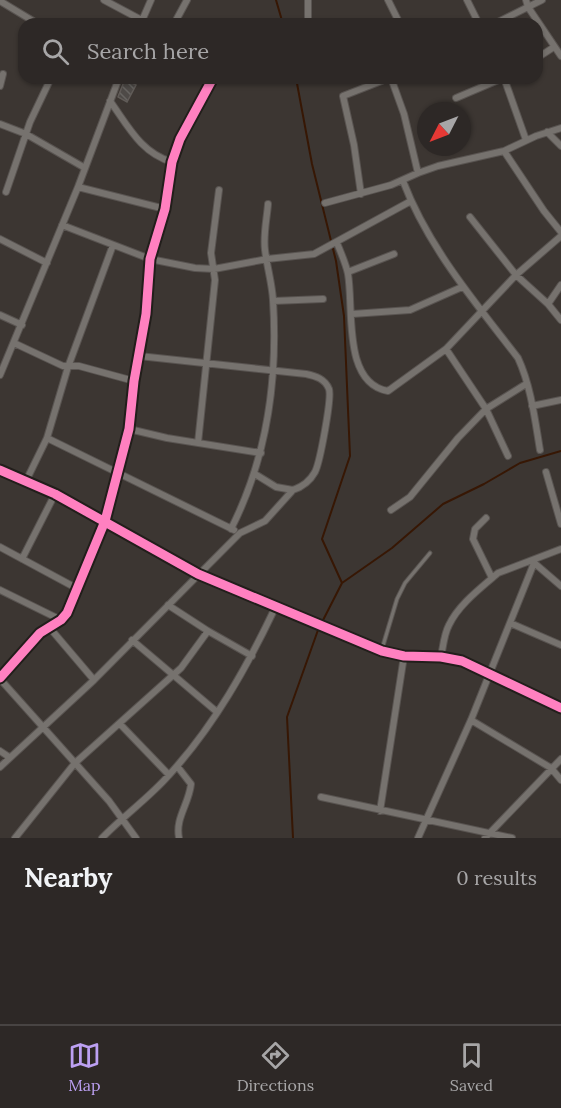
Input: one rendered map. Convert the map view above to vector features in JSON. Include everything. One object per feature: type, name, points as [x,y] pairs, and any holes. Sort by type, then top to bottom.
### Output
[{"type":"street","points":[[104,0],[135,18]]},
{"type":"street","points":[[146,18],[151,0]]},
{"type":"street","points":[[177,18],[187,0]]},
{"type":"street","points":[[308,0],[308,18]]},
{"type":"street","points":[[388,0],[397,18]]},
{"type":"street","points":[[467,0],[476,18]]},
{"type":"street","points":[[503,18],[527,3],[542,0]]},
{"type":"street","points":[[0,1],[28,18]]},
{"type":"street","points":[[527,3],[536,18]]},
{"type":"street","points":[[543,29],[561,56]]},
{"type":"street","points":[[543,53],[554,47]]},
{"type":"street","points":[[0,86],[3,74]]},
{"type":"street","points":[[6,192],[26,134],[48,84]]},
{"type":"street","points":[[0,375],[78,187],[117,84]]},
{"type":"street","points":[[136,838],[122,817],[0,678],[33,640],[61,620],[72,605],[105,521],[129,429],[134,381],[146,314],[150,259],[165,209],[172,162],[180,139],[210,84]]},
{"type":"street","points":[[361,194],[354,145],[343,96],[374,84]]},
{"type":"street","points":[[394,84],[398,91],[418,172]]},
{"type":"street","points":[[456,98],[490,84]]},
{"type":"street","points":[[506,84],[526,140]]},
{"type":"street","points":[[110,101],[149,152],[172,162]]},
{"type":"street","points":[[0,124],[26,134],[85,168]]},
{"type":"street","points":[[325,202],[403,181],[418,172],[504,151],[526,140],[561,128]]},
{"type":"street","points":[[547,132],[561,146]]},
{"type":"street","points":[[336,244],[348,272],[351,325],[357,364],[379,390],[388,391],[446,349],[516,275],[561,234],[504,151]]},
{"type":"street","points":[[403,181],[411,201],[462,287],[518,358],[532,406],[540,450]]},
{"type":"street","points":[[78,187],[165,209]]},
{"type":"street","points":[[198,444],[215,280],[212,253],[219,190]]},
{"type":"street","points":[[62,225],[150,259],[195,268],[214,269],[267,259],[312,255],[336,244],[411,201]]},
{"type":"street","points":[[231,529],[255,474],[261,453],[273,371],[273,301],[264,247],[268,204]]},
{"type":"street","points":[[470,217],[516,275],[548,304],[561,320]]},
{"type":"street","points":[[0,239],[47,263]]},
{"type":"street","points":[[26,481],[48,438],[68,367],[112,245]]},
{"type":"street","points":[[348,272],[394,254]]},
{"type":"street","points":[[548,304],[561,285]]},
{"type":"street","points":[[352,315],[410,310],[462,287]]},
{"type":"street","points":[[273,301],[323,299]]},
{"type":"street","points":[[0,315],[22,325]]},
{"type":"street","points":[[14,343],[68,367],[79,366],[134,381]]},
{"type":"street","points":[[446,349],[486,409],[508,456]]},
{"type":"street","points":[[0,767],[94,680],[240,533],[265,521],[293,490],[310,480],[318,464],[330,396],[325,383],[316,376],[140,356]]},
{"type":"street","points":[[392,510],[410,497],[458,438],[486,409],[526,384]]},
{"type":"street","points":[[532,406],[561,400]]},
{"type":"street","points":[[129,429],[198,444],[261,453]]},
{"type":"street","points":[[48,438],[240,533]]},
{"type":"street","points":[[0,470],[55,494],[198,574],[275,608],[382,651],[404,656],[441,657],[462,661],[561,708]]},
{"type":"street","points":[[546,472],[561,524]]},
{"type":"street","points":[[255,474],[276,487],[293,490]]},
{"type":"street","points":[[22,559],[55,494]]},
{"type":"street","points":[[486,518],[476,529],[473,539],[492,579]]},
{"type":"street","points":[[0,547],[78,589]]},
{"type":"street","points":[[441,657],[449,624],[465,603],[498,573],[561,549]]},
{"type":"street","points":[[532,561],[561,586]]},
{"type":"street","points":[[418,838],[490,674],[532,561]]},
{"type":"street","points":[[0,590],[61,620]]},
{"type":"street","points":[[168,604],[208,631],[252,656]]},
{"type":"street","points":[[102,838],[177,766],[217,712],[252,656],[275,608]]},
{"type":"street","points":[[510,623],[561,645]]},
{"type":"street","points":[[50,627],[94,680]]},
{"type":"street","points":[[15,838],[75,763],[173,675],[208,631]]},
{"type":"street","points":[[132,640],[217,712]]},
{"type":"street","points":[[380,811],[404,656]]},
{"type":"street","points":[[471,720],[551,768],[561,780]]},
{"type":"street","points":[[120,724],[169,775]]},
{"type":"street","points":[[0,751],[9,757]]},
{"type":"street","points":[[488,836],[561,759]]},
{"type":"street","points":[[177,766],[191,784],[178,821],[179,838]]},
{"type":"street","points":[[321,797],[426,819],[488,836],[512,838]]},
{"type":"lane","points":[[382,651],[397,599],[405,584],[430,553]]},
{"type":"building","points":[[123,84],[136,85],[127,102],[118,97]]},
{"type":"waterway","points":[[276,0],[281,18]]},
{"type":"waterway","points":[[293,838],[287,717],[318,630],[342,583],[322,539],[350,456],[344,316],[336,261],[312,164],[297,84]]},
{"type":"waterway","points":[[342,583],[392,548],[443,504],[520,463],[561,451]]},
{"type":"cycle path","points":[[0,678],[40,633],[61,620],[67,613],[105,521],[129,429],[134,381],[146,314],[150,259],[165,209],[172,162],[180,139],[210,84]]},
{"type":"cycle path","points":[[0,470],[55,494],[198,574],[382,651],[404,656],[441,657],[462,661],[561,708]]}]
